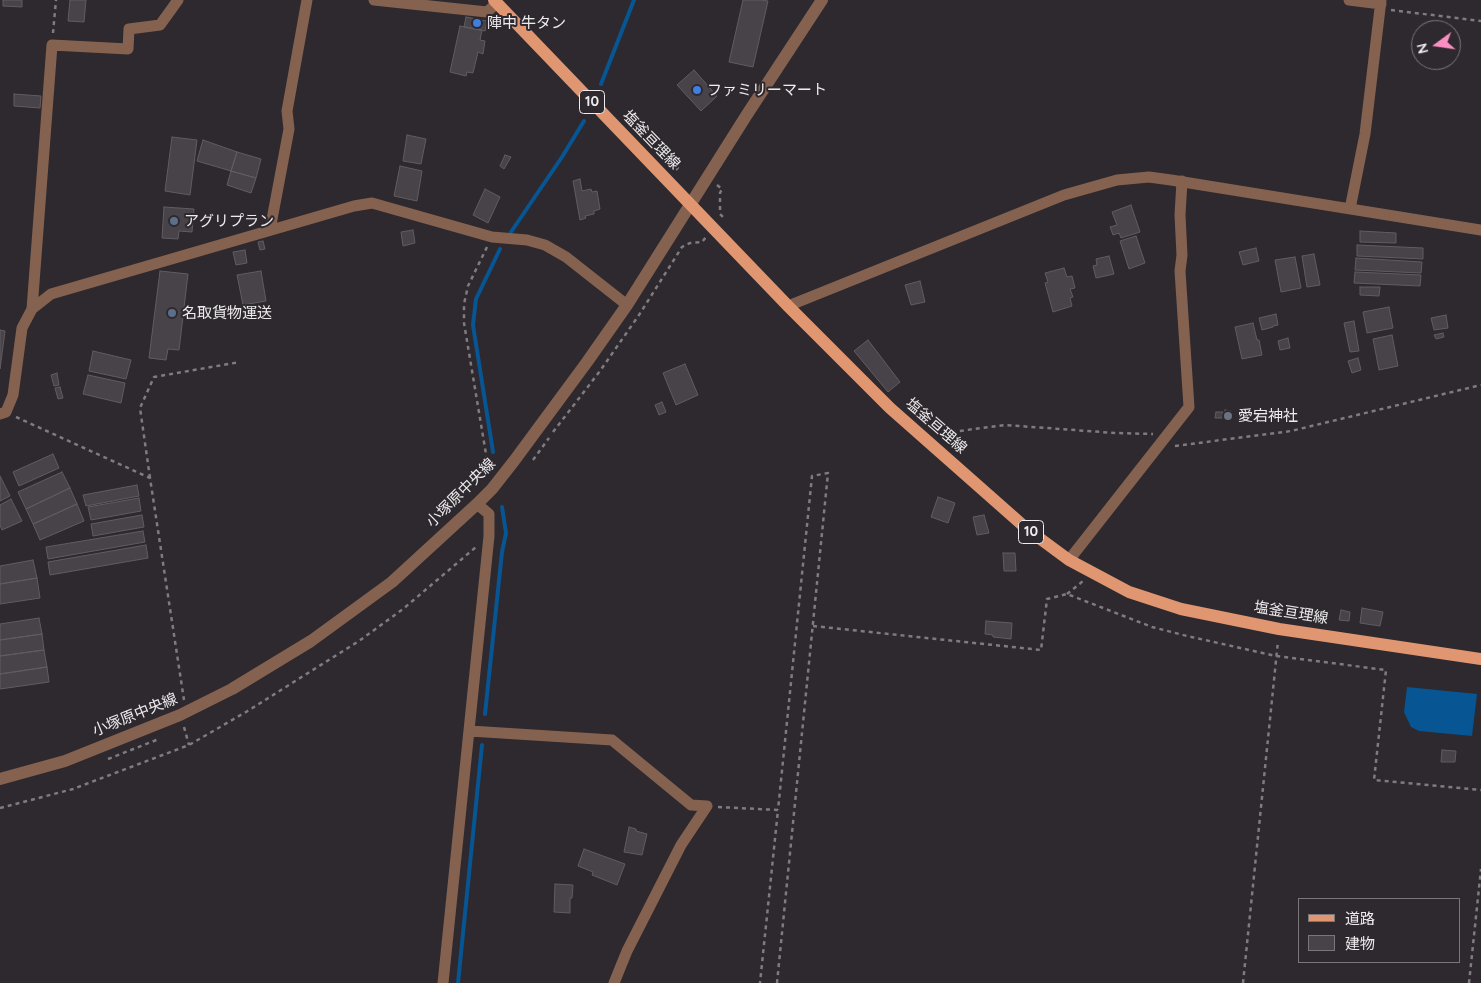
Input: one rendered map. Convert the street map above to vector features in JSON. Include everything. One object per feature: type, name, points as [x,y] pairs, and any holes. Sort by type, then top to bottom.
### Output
[{"type":"main road","name":"塩釜亘理線","points":[[495,1],[788,306],[890,408],[1027,529],[1069,560],[1129,592],[1181,609],[1279,629],[1481,659]]},
{"type":"street","points":[[3,413],[13,395],[22,328],[32,309],[52,45],[128,48],[129,29],[160,25],[178,0]]},
{"type":"street","points":[[270,230],[289,129],[287,111],[307,0]]},
{"type":"street","points":[[374,0],[487,12],[495,1]]},
{"type":"street","name":"小塚原中央線","points":[[0,779],[65,761],[183,713],[232,689],[318,636],[392,582],[492,489],[588,362],[627,305],[822,0]]},
{"type":"street","points":[[1349,0],[1380,4],[1364,134],[1350,209]]},
{"type":"street","points":[[788,306],[1064,195],[1117,180],[1149,178],[1182,182],[1481,230]]},
{"type":"street","points":[[1069,560],[1189,407],[1180,271],[1182,255],[1180,215],[1182,182]]},
{"type":"street","points":[[32,309],[51,294],[354,206],[372,203],[492,237],[527,240],[545,245],[566,258],[627,305]]},
{"type":"street","points":[[443,983],[489,536],[489,514],[476,504]]},
{"type":"street","points":[[470,732],[612,740],[691,805],[707,806]]},
{"type":"street","points":[[614,983],[627,951],[681,845],[707,806]]},
{"type":"path","points":[[52,45],[56,0]]},
{"type":"path","points":[[1380,4],[1481,21]]},
{"type":"path","points":[[676,170],[680,164]]},
{"type":"path","points":[[717,185],[722,188],[720,193],[720,214],[724,218]]},
{"type":"path","points":[[492,237],[468,286],[464,304],[464,323],[492,489]]},
{"type":"path","points":[[684,239],[690,244]]},
{"type":"path","points":[[531,461],[611,355],[682,247],[702,242]]},
{"type":"path","points":[[189,745],[184,728],[140,408],[154,377],[240,362]]},
{"type":"path","points":[[1156,448],[1292,430],[1481,384]]},
{"type":"path","points":[[3,413],[150,478]]},
{"type":"path","points":[[944,433],[1005,425],[1115,433],[1167,434]]},
{"type":"path","points":[[760,983],[812,476],[828,473],[777,983]]},
{"type":"path","points":[[0,808],[73,789],[189,745],[246,712],[359,641],[403,609],[489,536]]},
{"type":"path","points":[[813,626],[1041,650],[1048,599],[1067,594],[1093,572]]},
{"type":"path","points":[[1067,594],[1152,627],[1276,656],[1386,670],[1374,780],[1481,790]]},
{"type":"path","points":[[1243,983],[1279,629]]},
{"type":"path","points":[[176,731],[184,728]]},
{"type":"path","points":[[108,759],[159,739]]},
{"type":"path","points":[[707,806],[778,810]]},
{"type":"path","points":[[1469,983],[1481,869]]},
{"type":"water","points":[[1407,687],[1477,694],[1472,736],[1419,731],[1411,727],[1404,712]]},
{"type":"building","points":[[3,0],[22,0],[22,7],[3,6]]},
{"type":"building","points":[[70,0],[86,0],[84,22],[68,21]]},
{"type":"building","points":[[743,0],[768,1],[753,67],[729,62]]},
{"type":"building","points":[[466,17],[487,21],[485,31],[464,27]]},
{"type":"building","points":[[460,26],[482,30],[480,40],[485,41],[483,54],[478,52],[473,73],[467,72],[466,76],[450,72]]},
{"type":"building","name":"ファミリーマート","points":[[694,70],[717,96],[701,111],[677,85]]},
{"type":"building","points":[[14,94],[41,96],[40,108],[14,106]]},
{"type":"building","points":[[407,135],[426,139],[421,164],[403,161]]},
{"type":"building","points":[[172,137],[197,140],[190,195],[165,191]]},
{"type":"building","points":[[203,140],[237,152],[231,171],[197,161]]},
{"type":"building","points":[[237,152],[261,159],[256,178],[231,171]]},
{"type":"building","points":[[505,155],[511,157],[504,169],[500,166]]},
{"type":"building","points":[[400,166],[422,171],[417,201],[394,196]]},
{"type":"building","points":[[231,171],[256,178],[251,193],[227,185]]},
{"type":"building","points":[[580,179],[582,191],[591,189],[592,192],[597,191],[600,209],[580,220],[573,181]]},
{"type":"building","points":[[485,189],[500,197],[488,223],[473,215]]},
{"type":"building","points":[[1131,205],[1140,232],[1121,238],[1119,233],[1113,235],[1110,227],[1117,225],[1112,212]]},
{"type":"building","points":[[164,207],[194,209],[192,232],[179,231],[178,239],[162,238]]},
{"type":"building","points":[[413,230],[415,243],[403,246],[401,232]]},
{"type":"building","points":[[1360,231],[1396,233],[1396,243],[1360,242]]},
{"type":"building","points":[[1136,236],[1145,263],[1129,269],[1120,241]]},
{"type":"building","points":[[263,241],[265,249],[260,250],[258,242]]},
{"type":"building","points":[[1357,245],[1423,248],[1423,259],[1357,256]]},
{"type":"building","points":[[1256,248],[1259,261],[1243,265],[1239,252]]},
{"type":"building","points":[[245,250],[247,263],[236,265],[233,252]]},
{"type":"building","points":[[1314,254],[1320,285],[1307,287],[1302,256]]},
{"type":"building","points":[[1109,256],[1114,274],[1096,278],[1093,266],[1097,265],[1096,259]]},
{"type":"building","points":[[1295,257],[1301,288],[1281,292],[1275,260]]},
{"type":"building","points":[[1356,258],[1422,262],[1421,273],[1355,270]]},
{"type":"building","points":[[1064,268],[1067,277],[1072,276],[1075,288],[1070,289],[1073,297],[1070,298],[1072,306],[1053,312],[1045,283],[1048,282],[1045,273]]},
{"type":"building","points":[[160,271],[188,274],[179,350],[168,349],[166,360],[149,358]]},
{"type":"building","points":[[261,271],[266,301],[243,305],[237,275]]},
{"type":"building","points":[[1355,272],[1421,275],[1420,286],[1354,283]]},
{"type":"building","points":[[920,281],[925,302],[911,305],[905,285]]},
{"type":"building","points":[[1360,287],[1380,287],[1379,296],[1360,295]]},
{"type":"building","points":[[1389,307],[1393,328],[1367,333],[1363,312]]},
{"type":"building","points":[[1276,314],[1278,325],[1262,330],[1259,318]]},
{"type":"building","points":[[1446,315],[1448,328],[1434,330],[1431,318]]},
{"type":"building","points":[[1354,321],[1359,351],[1350,352],[1344,323]]},
{"type":"building","points":[[1253,323],[1262,355],[1242,359],[1235,327]]},
{"type":"building","points":[[0,330],[5,331],[0,369]]},
{"type":"building","points":[[1443,333],[1444,337],[1436,339],[1434,335]]},
{"type":"building","points":[[1392,335],[1398,366],[1379,370],[1373,339]]},
{"type":"building","points":[[1288,338],[1290,348],[1280,350],[1278,341]]},
{"type":"building","points":[[868,340],[900,382],[888,392],[854,351]]},
{"type":"building","points":[[93,351],[131,360],[126,379],[89,371]]},
{"type":"building","points":[[1358,358],[1361,370],[1352,373],[1348,361]]},
{"type":"building","points":[[685,364],[698,395],[676,405],[663,373]]},
{"type":"building","points":[[57,373],[59,385],[54,386],[51,375]]},
{"type":"building","points":[[88,375],[125,383],[121,403],[83,394]]},
{"type":"building","points":[[60,387],[63,398],[58,399],[55,388]]},
{"type":"building","points":[[662,402],[666,412],[659,415],[655,405]]},
{"type":"building","points":[[1225,410],[1231,411],[1230,419],[1224,419]]},
{"type":"building","points":[[1216,412],[1223,412],[1222,418],[1215,418]]},
{"type":"building","points":[[53,454],[59,468],[19,486],[13,472]]},
{"type":"building","points":[[62,472],[70,488],[26,509],[18,492]]},
{"type":"building","points":[[0,476],[10,496],[0,501]]},
{"type":"building","points":[[137,485],[139,496],[86,506],[83,495]]},
{"type":"building","points":[[70,488],[77,504],[33,524],[26,509]]},
{"type":"building","points":[[938,497],[955,503],[948,523],[931,517]]},
{"type":"building","points":[[139,498],[141,511],[91,520],[88,507]]},
{"type":"building","points":[[11,499],[22,521],[2,530],[0,525],[0,505]]},
{"type":"building","points":[[77,504],[84,521],[40,540],[33,524]]},
{"type":"building","points":[[142,515],[144,527],[93,536],[91,524]]},
{"type":"building","points":[[984,515],[989,533],[977,535],[973,517]]},
{"type":"building","points":[[143,531],[145,542],[48,559],[46,547]]},
{"type":"building","points":[[146,545],[148,558],[50,575],[48,562]]},
{"type":"building","points":[[1003,553],[1015,553],[1016,571],[1004,571]]},
{"type":"building","points":[[33,560],[37,578],[0,584],[0,566]]},
{"type":"building","points":[[37,578],[40,598],[0,604],[0,584]]},
{"type":"building","points":[[1362,608],[1383,612],[1380,626],[1360,623]]},
{"type":"building","points":[[1341,610],[1350,612],[1349,621],[1339,620]]},
{"type":"building","points":[[39,618],[42,634],[0,640],[0,624]]},
{"type":"building","points":[[986,621],[1012,623],[1011,639],[985,634]]},
{"type":"building","points":[[42,634],[44,650],[0,656],[0,640]]},
{"type":"building","points":[[44,650],[47,667],[0,674],[0,656]]},
{"type":"building","points":[[47,667],[49,682],[0,689],[0,674]]},
{"type":"building","points":[[1442,750],[1456,751],[1455,762],[1441,762]]},
{"type":"building","points":[[629,827],[647,834],[642,855],[624,852]]},
{"type":"building","points":[[584,849],[625,864],[617,885],[592,875],[593,872],[578,866]]},
{"type":"building","points":[[555,884],[573,885],[572,898],[570,898],[570,913],[554,912]]},
{"type":"waterway","points":[[601,84],[634,0]]},
{"type":"waterway","points":[[511,232],[584,121]]},
{"type":"waterway","points":[[493,452],[473,325],[476,299],[500,249]]},
{"type":"waterway","points":[[485,714],[502,552],[506,533],[502,507]]},
{"type":"waterway","points":[[458,983],[482,745]]},
{"type":"place","name":"陣中 牛タン","points":[[477,23]]},
{"type":"place","name":"ファミリーマート","points":[[697,90]]},
{"type":"place","name":"アグリプラン","points":[[174,221]]},
{"type":"place","name":"名取貨物運送","points":[[172,313]]},
{"type":"place","name":"愛宕神社","points":[[1228,416]]}]
